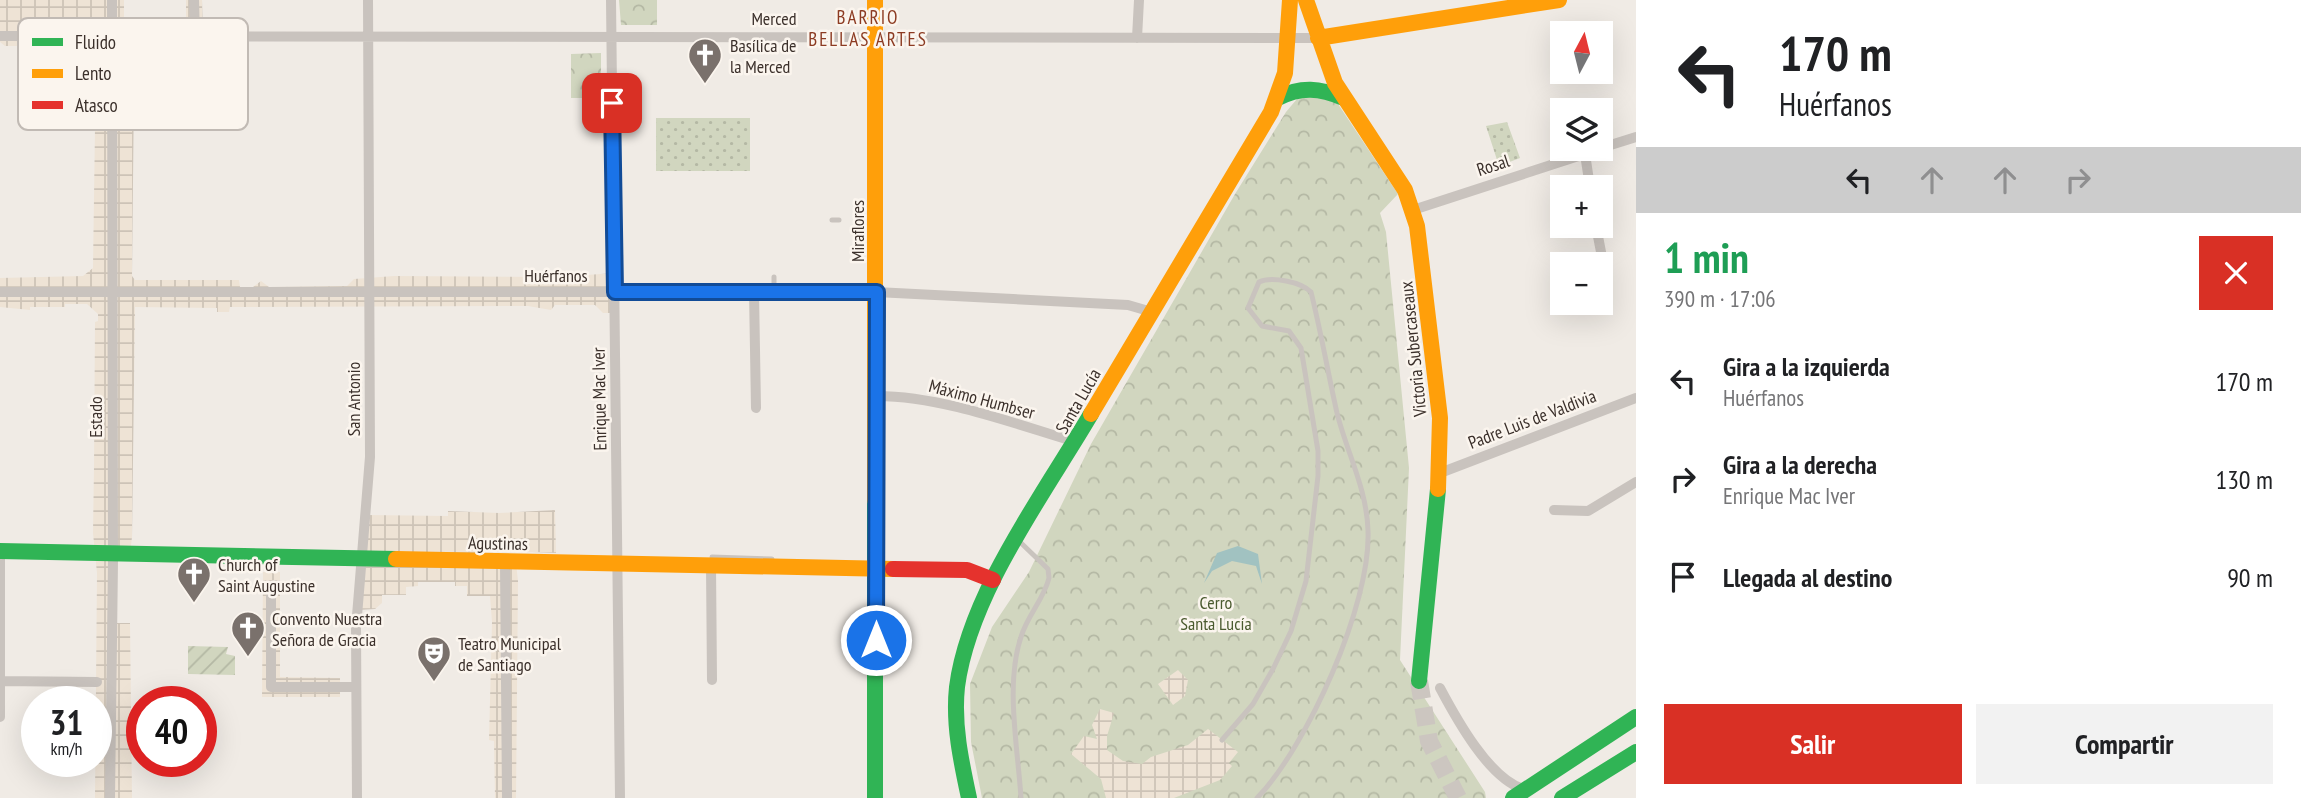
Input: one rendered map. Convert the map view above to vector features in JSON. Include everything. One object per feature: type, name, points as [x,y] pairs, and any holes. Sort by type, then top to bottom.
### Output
[{"type":"main road","name":"Miraflores","points":[[875,798],[877,569],[883,503],[877,397],[877,292],[870,220],[876,0]]},
{"type":"main road","name":"Santa Lucía","points":[[970,798],[957,746],[955,695],[970,635],[993,580],[1263,128],[1278,97],[1285,73],[1290,0]]},
{"type":"main road","name":"Victoria Subercaseaux","points":[[1306,0],[1318,38],[1343,98],[1397,176],[1413,210],[1438,381],[1440,472],[1426,587],[1419,681]]},
{"type":"main road","name":"Merced","points":[[1318,38],[1559,0]]},
{"type":"main road","points":[[1278,97],[1297,89],[1313,87],[1343,98]]},
{"type":"main road","name":"Agustinas","points":[[0,551],[505,563],[619,564],[712,561],[797,568],[877,569],[937,563],[993,580]]},
{"type":"main road","points":[[1518,794],[1636,717]]},
{"type":"main road","points":[[1562,798],[1636,752]]},
{"type":"street","name":"Estado","points":[[111,0],[112,18]]},
{"type":"street","points":[[194,0],[194,18]]},
{"type":"street","name":"San Antonio","points":[[357,798],[356,628],[369,495],[371,293],[368,0]]},
{"type":"street","name":"Enrique Mac Iver","points":[[611,0],[620,798]]},
{"type":"street","points":[[1137,38],[1139,0]]},
{"type":"street","name":"Merced","points":[[0,36],[18,36]]},
{"type":"street","name":"Merced","points":[[248,37],[1318,38]]},
{"type":"street","name":"Estado","points":[[110,798],[113,130]]},
{"type":"street","name":"Rosal","points":[[1613,145],[1636,137]]},
{"type":"street","name":"Rosal","points":[[1413,210],[1564,161]]},
{"type":"street","name":"Huérfanos","points":[[0,292],[877,292],[1119,305],[1153,312]]},
{"type":"street","points":[[754,292],[756,408]]},
{"type":"street","name":"Máximo Humbser","points":[[877,397],[905,398],[941,405],[1076,442]]},
{"type":"street","name":"Padre Luis de Valdivia","points":[[1440,472],[1636,398]]},
{"type":"street","points":[[1554,510],[1588,511],[1636,482]]},
{"type":"street","points":[[0,551],[0,717]]},
{"type":"street","points":[[712,561],[712,680]]},
{"type":"street","points":[[505,563],[507,798]]},
{"type":"street","points":[[271,590],[271,687],[356,687]]},
{"type":"street","points":[[0,681],[97,682]]},
{"type":"street","points":[[1440,688],[1496,773],[1518,794]]},
{"type":"lane","points":[[1235,165],[1258,126],[1263,128]]},
{"type":"lane","points":[[832,220],[839,220]]},
{"type":"lane","points":[[774,277],[774,292]]},
{"type":"lane","points":[[1222,740],[1253,704],[1291,631],[1306,582],[1318,476],[1318,451],[1301,348],[1289,331],[1262,326],[1248,307],[1259,282],[1265,279],[1303,285],[1311,292],[1337,414],[1359,476],[1368,530],[1367,554],[1340,653],[1287,759],[1256,798]]},
{"type":"lane","points":[[1018,540],[1048,569],[1049,579],[1021,635],[1017,654],[1014,713],[1021,798]]},
{"type":"lane","points":[[470,562],[485,555],[527,555]]},
{"type":"lane","points":[[613,605],[613,640],[619,655]]},
{"type":"lane","points":[[1504,798],[1518,794]]},
{"type":"green space","points":[[619,0],[657,0],[657,25],[621,25]]},
{"type":"green space","points":[[601,53],[601,98],[571,98],[571,54]]},
{"type":"green space","name":"Cerro Santa Lucía","points":[[1302,93],[1334,98],[1398,194],[1380,213],[1386,232],[1409,468],[1400,660],[1485,792],[1486,798],[982,798],[971,742],[970,684],[992,627],[1029,572],[1091,444],[1235,194],[1286,112]]},
{"type":"green space","points":[[656,118],[750,118],[750,171],[656,171]]},
{"type":"green space","points":[[1507,122],[1520,158],[1499,166],[1486,126]]},
{"type":"green space","points":[[188,646],[228,647],[226,654],[235,656],[235,675],[188,674]]},
{"type":"shaded area","points":[[0,0],[124,0],[124,18],[18,18],[18,46],[5,46],[0,42]]},
{"type":"shaded area","points":[[186,0],[202,0],[202,18],[186,18]]},
{"type":"shaded area","points":[[95,130],[134,130],[132,276],[135,280],[239,280],[240,287],[253,287],[261,281],[269,287],[347,286],[354,279],[394,276],[558,277],[615,273],[615,313],[603,313],[595,305],[555,305],[551,310],[528,306],[230,307],[229,312],[217,312],[217,308],[135,307],[132,537],[129,561],[114,561],[113,623],[130,623],[131,686],[126,686],[126,777],[132,777],[132,798],[95,798],[95,777],[112,777],[112,686],[96,686],[97,573],[93,533],[95,322],[98,321],[98,314],[87,304],[30,307],[30,310],[0,307],[0,278],[83,276],[93,268]]},
{"type":"shaded area","points":[[555,510],[556,553],[484,550],[477,553],[516,563],[518,581],[516,798],[495,798],[494,741],[489,740],[492,622],[490,596],[467,596],[467,586],[455,586],[455,582],[418,582],[418,586],[406,587],[406,595],[382,595],[382,603],[375,609],[357,610],[367,515],[448,516],[448,511],[499,513]]},
{"type":"shaded area","points":[[263,572],[280,572],[280,677],[340,678],[340,697],[262,697]]},
{"type":"shaded area","points":[[1178,670],[1188,680],[1185,696],[1173,705],[1158,684]]},
{"type":"shaded area","points":[[1100,709],[1114,713],[1107,736],[1107,750],[1123,761],[1142,764],[1151,757],[1188,745],[1208,729],[1238,752],[1229,763],[1232,766],[1220,780],[1174,798],[1106,798],[1101,779],[1071,754],[1084,736],[1097,739],[1092,725]]},
{"type":"water","points":[[1238,546],[1258,554],[1262,584],[1256,566],[1232,561],[1212,571],[1204,583],[1217,553]]},
{"type":"tunnel","points":[[1419,681],[1429,741],[1458,798]]},
{"type":"traffic: fast","points":[[1278,98],[1303,90],[1327,92],[1344,98]]},
{"type":"traffic: fast","points":[[969,798],[956,715],[957,687],[964,652],[992,581],[1031,511],[1091,414]]},
{"type":"traffic: fast","points":[[1419,681],[1438,489]]},
{"type":"traffic: fast","points":[[875,500],[875,798]]},
{"type":"traffic: fast","points":[[0,551],[396,559]]},
{"type":"traffic: fast","points":[[1513,798],[1636,717]]},
{"type":"traffic: fast","points":[[1562,798],[1636,752]]},
{"type":"traffic: slow","points":[[875,0],[875,500]]},
{"type":"traffic: slow","points":[[1091,414],[1271,112],[1285,73],[1290,0]]},
{"type":"traffic: slow","points":[[1306,0],[1335,83],[1405,190],[1417,226],[1440,418],[1438,489]]},
{"type":"traffic: slow","points":[[1318,38],[1559,0]]},
{"type":"traffic: slow","points":[[396,559],[893,569]]},
{"type":"traffic: jam","points":[[893,569],[967,570],[993,580]]},
{"type":"place","name":"Basílica de la Merced","points":[[705,85]]},
{"type":"place","name":"Church of Saint Augustine","points":[[194,604]]},
{"type":"place","name":"Convento Nuestra Señora de Gracia","points":[[248,658]]},
{"type":"place","name":"Teatro Municipal de Santiago","points":[[434,683]]},
{"type":"district","name":"BARRIO BELLAS ARTES","points":[[868,28]]},
{"type":"route","points":[[612,103],[615,292],[877,292],[876,640]]}]
